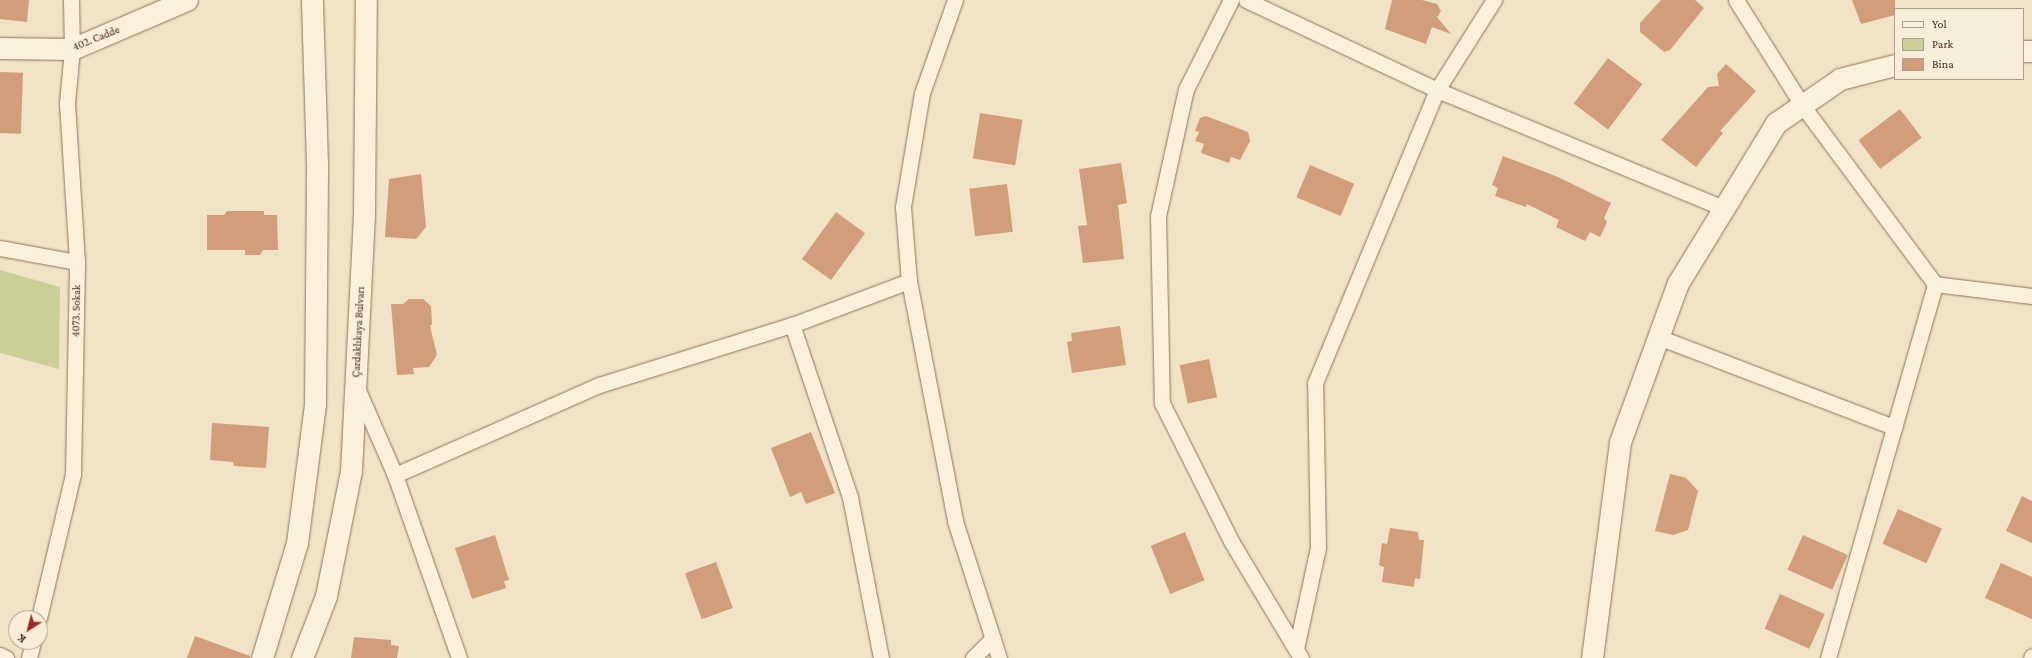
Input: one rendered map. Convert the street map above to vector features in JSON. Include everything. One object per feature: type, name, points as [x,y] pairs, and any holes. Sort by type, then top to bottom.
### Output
[{"type":"main road","name":"402. Cadde","points":[[0,48],[72,49],[188,0]]},
{"type":"main road","points":[[262,658],[297,543],[316,405],[317,163],[312,0]]},
{"type":"main road","name":"Çardaklıkaya Bulvarı","points":[[302,658],[326,596],[351,471],[364,212],[366,0]]},
{"type":"main road","points":[[1592,658],[1620,442],[1678,283],[1776,123],[1840,79],[1894,65]]},
{"type":"street","name":"4073. Sokak","points":[[41,610],[73,474],[77,262],[67,103],[72,49],[71,0]]},
{"type":"street","points":[[955,0],[922,93],[905,199],[909,281],[955,521],[999,658]]},
{"type":"street","points":[[1231,0],[1186,89],[1158,216],[1162,403],[1231,541],[1298,654]]},
{"type":"street","points":[[1246,0],[1436,90],[1724,208]]},
{"type":"street","points":[[1298,654],[1318,547],[1315,383],[1436,90],[1494,0]]},
{"type":"street","points":[[1736,0],[1802,105],[1935,284],[2032,296]]},
{"type":"street","points":[[0,248],[77,262]]},
{"type":"street","points":[[395,475],[599,384],[792,325],[909,281]]},
{"type":"street","points":[[1828,658],[1935,284]]},
{"type":"street","points":[[792,325],[850,497],[881,658]]},
{"type":"street","points":[[1658,338],[1894,428]]},
{"type":"street","points":[[355,384],[395,475],[459,658]]},
{"type":"street","points":[[973,658],[992,638]]},
{"type":"street","points":[[0,655],[6,658]]},
{"type":"green space","points":[[0,270],[60,287],[59,369],[0,353]]},
{"type":"building","points":[[0,0],[29,0],[27,22],[0,19]]},
{"type":"building","points":[[1392,0],[1422,0],[1437,4],[1441,11],[1437,17],[1451,34],[1432,27],[1426,44],[1385,29]]},
{"type":"building","points":[[1661,0],[1695,0],[1704,8],[1670,50],[1664,52],[1640,32],[1640,23]]},
{"type":"building","points":[[1852,0],[1895,0],[1894,15],[1861,24]]},
{"type":"building","points":[[1608,58],[1642,84],[1608,129],[1574,104]]},
{"type":"building","points":[[1726,64],[1756,91],[1720,131],[1723,133],[1696,167],[1661,140],[1708,87],[1719,86],[1717,74]]},
{"type":"building","points":[[0,72],[23,73],[21,134],[0,133]]},
{"type":"building","points":[[1900,109],[1922,138],[1880,169],[1858,140]]},
{"type":"building","points":[[980,113],[1022,120],[1015,165],[973,158]]},
{"type":"building","points":[[1206,116],[1248,132],[1250,141],[1240,160],[1231,157],[1229,163],[1201,153],[1204,144],[1195,141],[1199,132],[1195,131],[1200,118]]},
{"type":"building","points":[[1503,156],[1558,177],[1611,203],[1604,218],[1607,222],[1600,237],[1590,232],[1585,241],[1556,227],[1559,220],[1527,204],[1526,207],[1495,196],[1498,188],[1492,185]]},
{"type":"building","points":[[1121,163],[1127,203],[1118,205],[1124,259],[1083,263],[1078,226],[1087,225],[1079,169]]},
{"type":"building","points":[[1310,165],[1354,184],[1341,216],[1296,197]]},
{"type":"building","points":[[421,174],[426,227],[416,239],[385,237],[389,179]]},
{"type":"building","points":[[1007,184],[1013,232],[975,236],[969,189]]},
{"type":"building","points":[[227,211],[264,211],[264,215],[277,215],[278,250],[263,250],[260,255],[245,255],[245,250],[207,250],[207,215],[224,215]]},
{"type":"building","points":[[836,212],[865,233],[831,280],[802,259]]},
{"type":"building","points":[[409,299],[423,299],[431,306],[432,324],[430,326],[437,355],[429,367],[413,368],[414,374],[397,375],[391,304],[403,304]]},
{"type":"building","points":[[1120,326],[1126,365],[1072,373],[1067,342],[1072,341],[1071,333]]},
{"type":"building","points":[[1209,359],[1217,397],[1188,403],[1180,365]]},
{"type":"building","points":[[212,423],[269,427],[266,468],[234,466],[233,462],[210,460]]},
{"type":"building","points":[[811,432],[835,493],[806,504],[801,492],[790,497],[771,448]]},
{"type":"building","points":[[1670,474],[1686,478],[1698,491],[1688,530],[1673,535],[1655,531]]},
{"type":"building","points":[[2022,496],[2032,501],[2032,543],[2006,531]]},
{"type":"building","points":[[1898,509],[1942,529],[1926,563],[1883,544]]},
{"type":"building","points":[[1390,528],[1418,532],[1419,540],[1424,540],[1420,579],[1415,578],[1414,587],[1382,582],[1384,567],[1379,565],[1382,543],[1387,544]]},
{"type":"building","points":[[1185,532],[1204,580],[1170,594],[1151,546]]},
{"type":"building","points":[[495,535],[509,580],[504,581],[506,588],[472,599],[455,548]]},
{"type":"building","points":[[1803,535],[1848,555],[1832,590],[1788,570]]},
{"type":"building","points":[[716,562],[733,608],[702,619],[685,573]]},
{"type":"building","points":[[2001,563],[2032,577],[2032,619],[1985,598]]},
{"type":"building","points":[[1780,594],[1825,614],[1809,649],[1765,629]]},
{"type":"building","points":[[195,636],[250,656],[250,658],[187,658]]},
{"type":"building","points":[[354,637],[391,640],[391,645],[399,646],[397,658],[351,658]]}]
